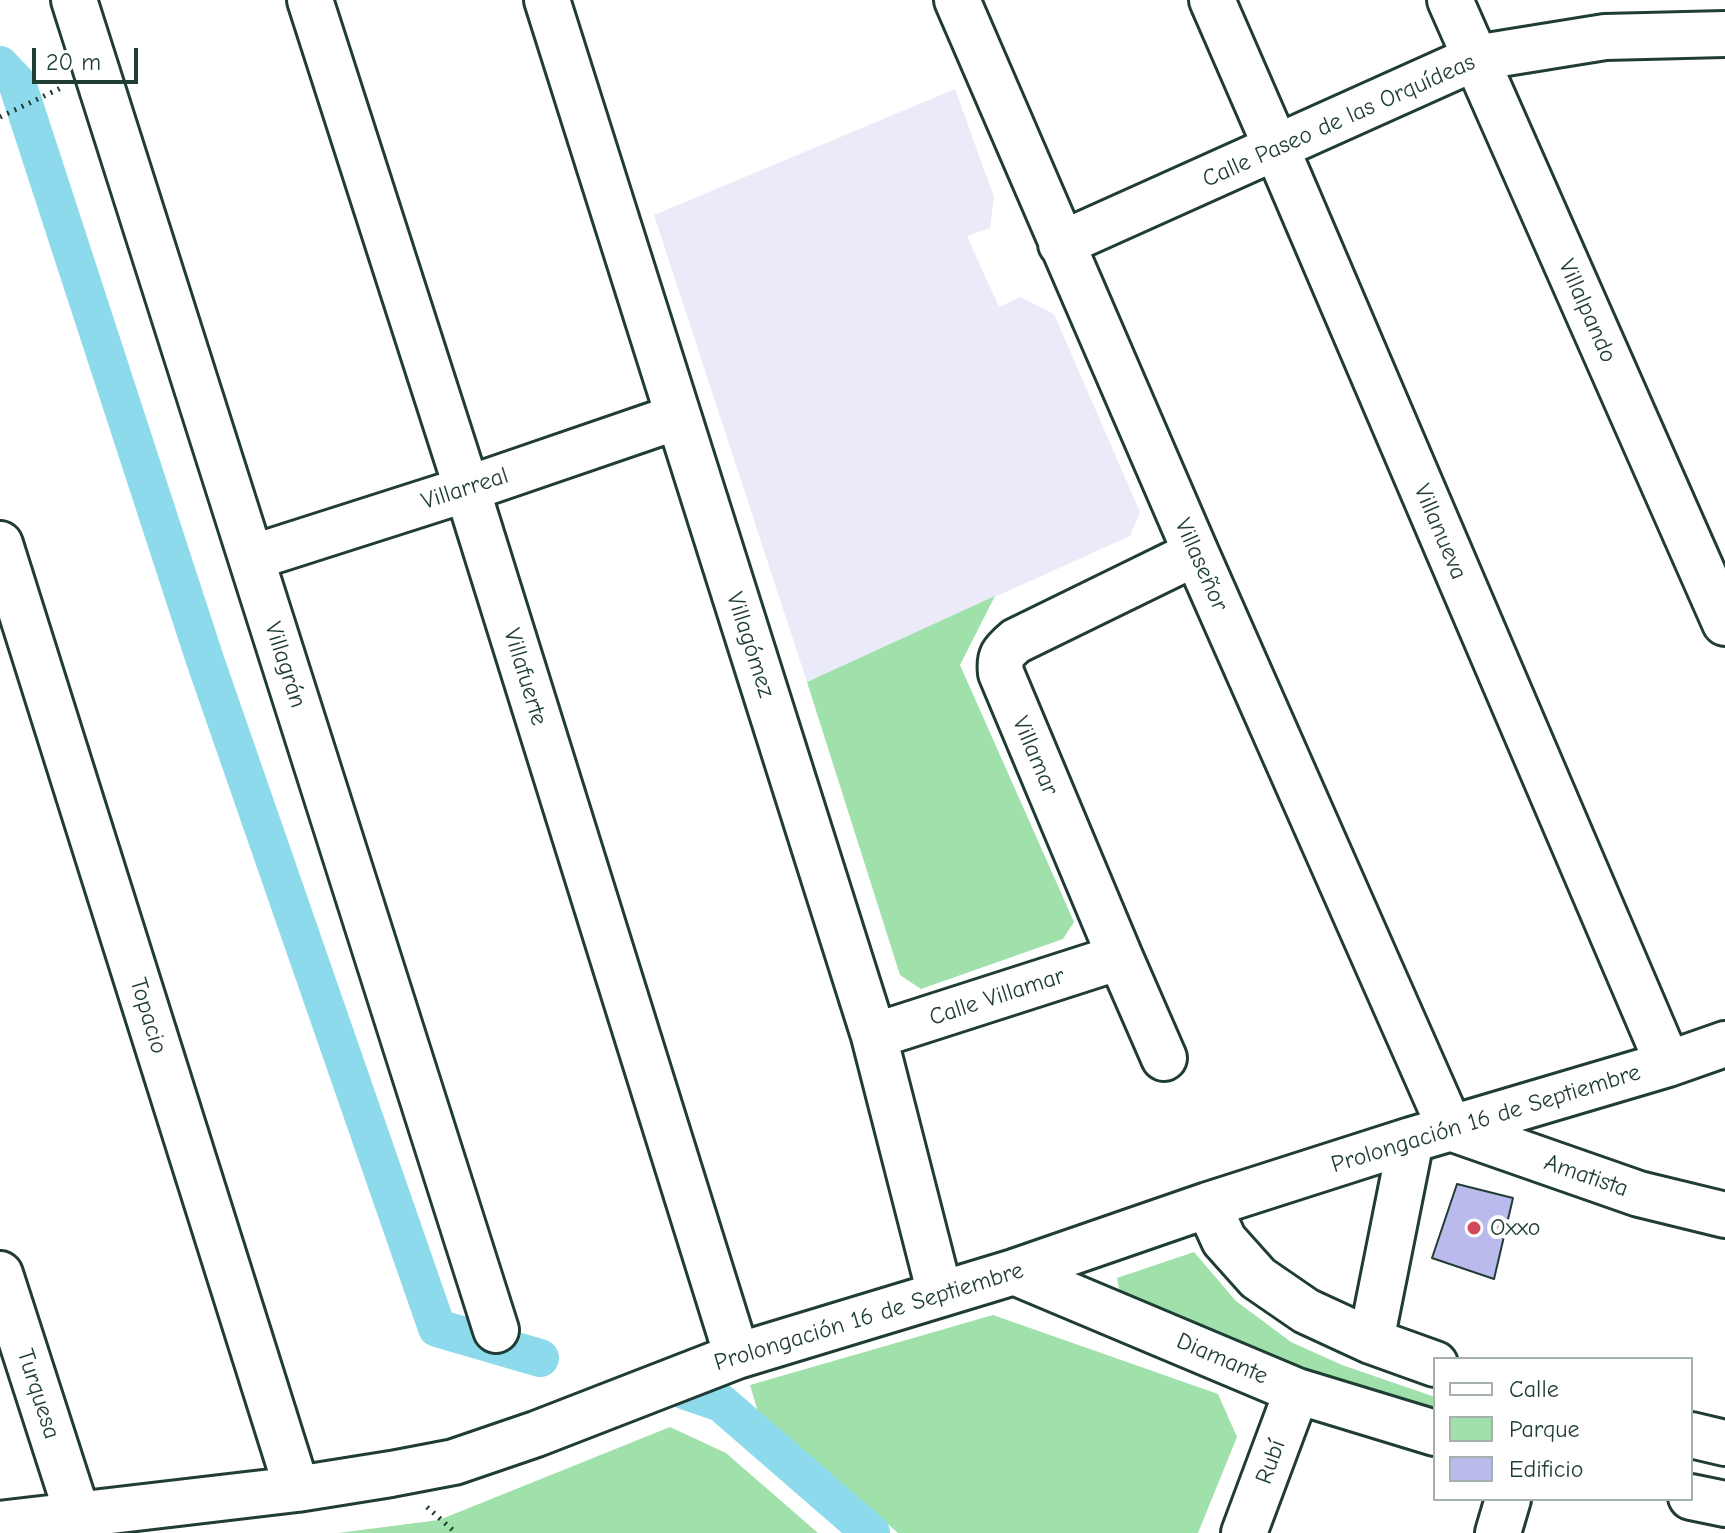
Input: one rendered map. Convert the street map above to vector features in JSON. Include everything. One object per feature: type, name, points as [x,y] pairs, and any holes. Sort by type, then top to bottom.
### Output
[{"type":"street","name":"Villagrán","points":[[74,0],[496,1330]]},
{"type":"street","name":"Villafuerte","points":[[310,0],[467,489],[737,1356]]},
{"type":"street","name":"Villagómez","points":[[547,0],[874,1036],[940,1294]]},
{"type":"street","name":"Villaseñor","points":[[957,0],[1196,553],[1430,1134]]},
{"type":"street","name":"Villanueva","points":[[1212,0],[1668,1064]]},
{"type":"street","name":"Villalpando","points":[[1450,0],[1725,623]]},
{"type":"street","name":"Calle Paseo de las Orquídeas","points":[[1061,244],[1475,58],[1605,37],[1721,26]]},
{"type":"street","name":"Villarreal","points":[[251,558],[677,417]]},
{"type":"street","name":"Topacio","points":[[0,544],[297,1489]]},
{"type":"street","name":"Villamar","points":[[1164,1058],[1001,673],[999,660],[1016,641],[1196,553]]},
{"type":"street","name":"Calle Villamar","points":[[874,1036],[1120,957]]},
{"type":"street","name":"Prolongación 16 de Septiembre","points":[[0,1524],[297,1489],[454,1462],[536,1434],[737,1356],[1014,1272],[1208,1205],[1725,1044]]},
{"type":"street","name":"Amatista","points":[[1430,1134],[1639,1194],[1725,1215]]},
{"type":"street","points":[[1371,1341],[1430,1134]]},
{"type":"street","points":[[1208,1205],[1224,1240],[1258,1278],[1306,1311],[1371,1341],[1433,1363]]},
{"type":"street","name":"Diamante","points":[[1014,1272],[1297,1391],[1433,1432]]},
{"type":"street","name":"Turquesa","points":[[2,1284],[77,1513]]},
{"type":"street","name":"Rubí","points":[[1244,1533],[1297,1391]]},
{"type":"street","points":[[1693,1435],[1725,1443]]},
{"type":"street","points":[[1693,1497],[1725,1504]]},
{"type":"street","points":[[1498,1533],[1507,1501]]},
{"type":"path","points":[[0,117],[97,71]]},
{"type":"shaded area","points":[[955,89],[994,197],[990,228],[967,236],[999,307],[1020,297],[1054,314],[1140,512],[1130,536],[807,682],[654,215]]},
{"type":"green space","points":[[995,596],[960,665],[1074,922],[1063,939],[921,989],[900,975],[807,682]]},
{"type":"green space","points":[[1194,1252],[1236,1301],[1291,1342],[1342,1365],[1433,1396],[1433,1422],[1122,1303],[1117,1278]]},
{"type":"green space","points":[[993,1315],[1218,1394],[1237,1437],[1198,1533],[898,1533],[758,1412],[750,1385]]},
{"type":"green space","points":[[670,1427],[726,1453],[818,1533],[338,1533],[439,1520]]},
{"type":"building","name":"Oxxo","points":[[1457,1184],[1513,1198],[1494,1279],[1432,1258]]},
{"type":"waterway","points":[[0,65],[17,83],[205,660],[437,1328],[540,1358]]},
{"type":"waterway","points":[[686,1391],[721,1403],[871,1533]]},
{"type":"place","name":"Oxxo","points":[[1474,1228]]}]
